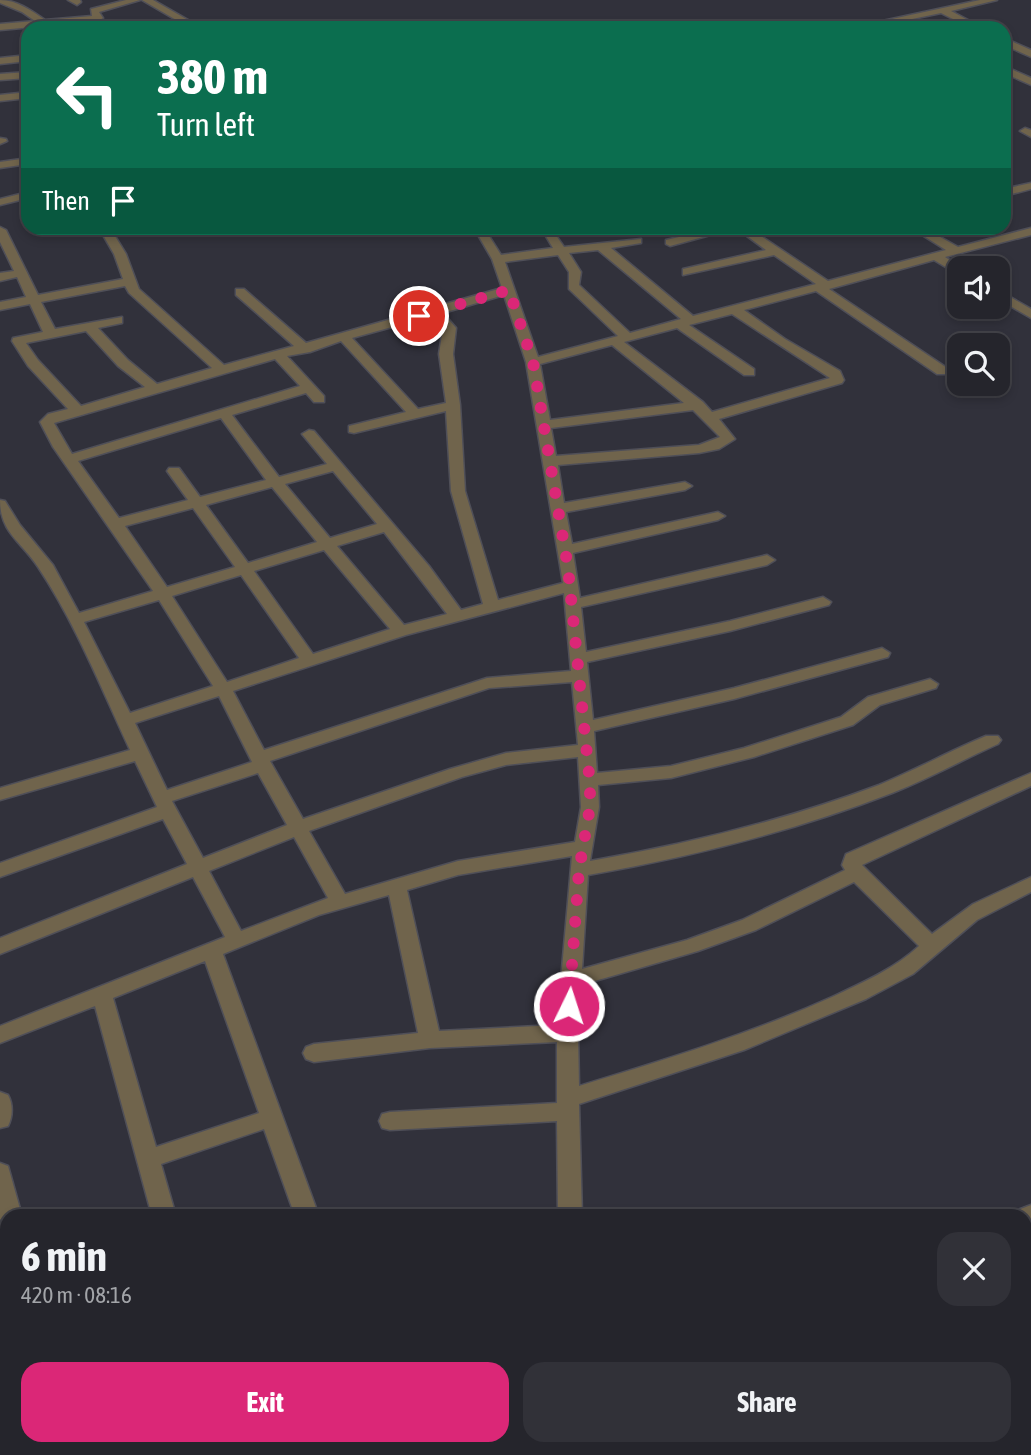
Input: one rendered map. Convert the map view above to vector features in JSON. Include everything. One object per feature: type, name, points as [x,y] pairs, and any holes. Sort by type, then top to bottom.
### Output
[{"type":"street","points":[[0,0],[41,21]]},
{"type":"street","points":[[57,21],[98,18],[94,11],[135,0]]},
{"type":"street","points":[[146,0],[184,21]]},
{"type":"street","points":[[891,21],[993,0]]},
{"type":"street","points":[[942,10],[964,21]]},
{"type":"street","points":[[901,19],[905,21]]},
{"type":"street","points":[[0,27],[21,25]]},
{"type":"street","points":[[1011,44],[1031,54]]},
{"type":"street","points":[[0,61],[21,59]]},
{"type":"street","points":[[1011,72],[1031,82]]},
{"type":"street","points":[[0,78],[21,76]]},
{"type":"street","points":[[0,88],[3,98],[21,97]]},
{"type":"street","points":[[0,165],[21,162]]},
{"type":"street","points":[[1011,191],[1031,186]]},
{"type":"street","points":[[0,202],[21,197]]},
{"type":"street","points":[[0,230],[4,249],[20,273],[50,333]]},
{"type":"street","points":[[533,362],[1031,231]]},
{"type":"street","points":[[109,235],[120,254],[128,282],[142,300],[165,317],[222,370]]},
{"type":"street","points":[[483,235],[498,259],[533,362],[572,595],[587,750],[590,807],[579,870],[567,1033],[570,1209]]},
{"type":"street","points":[[550,235],[575,272],[573,286],[649,371],[698,405],[726,433],[728,439],[714,446],[550,461]]},
{"type":"street","points":[[670,242],[700,235]]},
{"type":"street","points":[[752,235],[942,371]]},
{"type":"street","points":[[928,235],[957,251]]},
{"type":"street","points":[[498,259],[637,241]]},
{"type":"street","points":[[601,246],[685,323],[749,372]]},
{"type":"street","points":[[687,272],[776,251]]},
{"type":"street","points":[[937,257],[947,263]]},
{"type":"street","points":[[0,277],[20,273]]},
{"type":"street","points":[[0,306],[128,282]]},
{"type":"street","points":[[340,902],[261,762],[224,690],[47,422],[53,417],[345,338],[509,290]]},
{"type":"street","points":[[240,292],[304,349]]},
{"type":"street","points":[[1010,301],[1031,314]]},
{"type":"street","points":[[710,417],[837,380],[835,374],[780,342],[735,310]]},
{"type":"street","points":[[435,311],[450,328],[446,341],[458,491],[491,605]]},
{"type":"street","points":[[78,411],[18,343],[21,338],[118,320]]},
{"type":"street","points":[[89,326],[123,363],[156,390]]},
{"type":"street","points":[[345,338],[415,414]]},
{"type":"street","points":[[279,355],[319,399]]},
{"type":"street","points":[[70,459],[307,387]]},
{"type":"street","points":[[354,429],[453,405]]},
{"type":"street","points":[[544,425],[698,405]]},
{"type":"street","points":[[223,412],[276,483],[400,631]]},
{"type":"street","points":[[309,434],[423,569],[456,615]]},
{"type":"street","points":[[116,524],[336,467]]},
{"type":"street","points":[[174,471],[310,661]]},
{"type":"street","points":[[558,509],[685,486]]},
{"type":"street","points":[[0,504],[13,527],[45,565],[75,620],[165,804],[236,940]]},
{"type":"street","points":[[565,550],[718,516]]},
{"type":"street","points":[[75,620],[387,526]]},
{"type":"street","points":[[124,721],[400,631],[491,605],[572,595],[768,560]]},
{"type":"street","points":[[0,870],[165,804],[261,762],[487,683],[578,667],[823,601]]},
{"type":"street","points":[[584,727],[800,678],[882,653]]},
{"type":"street","points":[[589,780],[671,772],[748,753],[847,721],[874,701],[930,684]]},
{"type":"street","points":[[579,870],[687,849],[848,802],[888,788],[992,740]]},
{"type":"street","points":[[0,946],[298,828],[485,764],[587,750]]},
{"type":"street","points":[[0,794],[140,753]]},
{"type":"street","points":[[932,946],[856,873],[852,865],[853,859],[1031,779]]},
{"type":"street","points":[[0,1035],[291,918],[340,902],[458,868],[583,847]]},
{"type":"street","points":[[571,980],[702,942],[748,925],[856,873]]},
{"type":"street","points":[[390,1121],[569,1105],[766,1033],[841,1002],[902,971],[976,912],[1031,884]]},
{"type":"street","points":[[397,886],[430,1040]]},
{"type":"street","points":[[211,950],[304,1209]]},
{"type":"street","points":[[102,995],[162,1209]]},
{"type":"street","points":[[314,1053],[430,1040],[567,1033]]},
{"type":"street","points":[[0,1101],[0,1119]]},
{"type":"street","points":[[148,1159],[270,1118]]},
{"type":"street","points":[[0,1173],[8,1209]]},
{"type":"route","points":[[419,316],[509,290],[533,362],[571,586],[590,784],[590,807],[579,870],[569,1006]]}]
